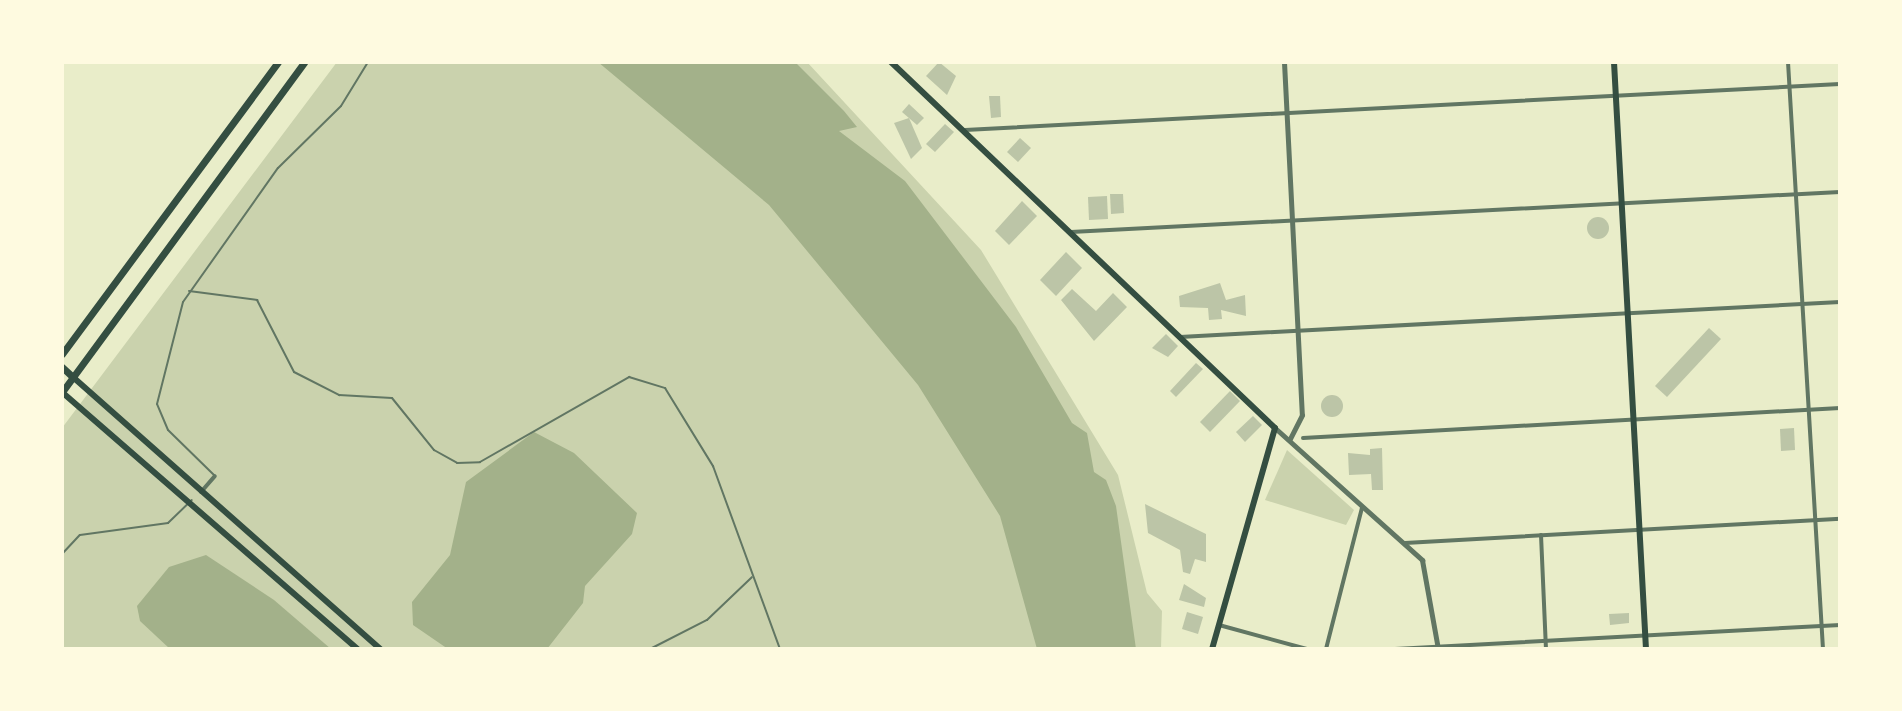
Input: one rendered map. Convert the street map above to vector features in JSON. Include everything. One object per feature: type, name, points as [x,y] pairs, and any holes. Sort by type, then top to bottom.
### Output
[{"type":"highway","points":[[62,354],[278,62]]},
{"type":"highway","points":[[62,393],[304,62]]},
{"type":"highway","points":[[62,367],[74,378]]},
{"type":"main road","points":[[891,62],[1275,428],[1212,649]]},
{"type":"main road","points":[[1614,62],[1646,649]]},
{"type":"main road","points":[[74,378],[380,649]]},
{"type":"main road","points":[[62,393],[192,500],[358,649]]},
{"type":"street","points":[[1284,62],[1302,415],[1290,439]]},
{"type":"street","points":[[1788,62],[1823,649]]},
{"type":"street","points":[[962,130],[1840,84]]},
{"type":"street","points":[[1071,232],[1840,192]]},
{"type":"street","points":[[1180,337],[1840,302]]},
{"type":"street","points":[[1303,438],[1840,408]]},
{"type":"street","points":[[1275,428],[1405,543],[1430,576],[1438,647]]},
{"type":"street","points":[[201,492],[215,476]]},
{"type":"street","points":[[1326,649],[1362,508]]},
{"type":"street","points":[[1405,543],[1840,519]]},
{"type":"street","points":[[1541,535],[1546,649]]},
{"type":"street","points":[[1219,625],[1307,649]]},
{"type":"street","points":[[1395,649],[1840,625]]},
{"type":"lane","points":[[215,476],[168,430],[157,404],[189,291],[278,168],[341,106],[368,62]]},
{"type":"lane","points":[[189,291],[257,300],[294,372],[345,397],[392,398],[434,450],[457,463],[480,462],[629,377],[665,388],[713,466],[780,649]]},
{"type":"lane","points":[[62,554],[80,535],[168,523],[192,500]]},
{"type":"lane","points":[[650,649],[707,620],[752,576]]},
{"type":"shaded area","points":[[337,62],[807,62],[981,250],[1118,475],[1147,593],[1162,611],[1161,649],[62,649],[62,428]]},
{"type":"shaded area","points":[[598,62],[795,62],[844,111],[857,127],[839,131],[905,181],[1016,327],[1072,423],[1087,433],[1094,472],[1106,480],[1116,506],[1136,649],[1037,649],[1000,516],[918,385],[769,205]]},
{"type":"shaded area","points":[[534,432],[574,453],[637,513],[632,534],[585,586],[583,603],[547,649],[448,649],[413,625],[412,602],[450,555],[466,482]]},
{"type":"shaded area","points":[[1287,450],[1354,510],[1346,525],[1265,500]]},
{"type":"shaded area","points":[[206,555],[274,600],[331,649],[170,649],[140,621],[137,606],[169,567]]},
{"type":"building","points":[[939,62],[956,76],[947,95],[926,76]]},
{"type":"building","points":[[989,96],[1000,96],[1001,117],[991,118]]},
{"type":"building","points":[[909,104],[924,118],[917,125],[902,112]]},
{"type":"building","points":[[909,118],[922,148],[911,159],[894,123]]},
{"type":"building","points":[[945,124],[954,132],[935,152],[926,144]]},
{"type":"building","points":[[1020,138],[1031,148],[1018,162],[1007,152]]},
{"type":"building","points":[[1110,194],[1123,194],[1124,213],[1111,214]]},
{"type":"building","points":[[1107,196],[1108,219],[1089,220],[1088,197]]},
{"type":"building","points":[[1022,201],[1037,216],[1009,245],[995,231]]},
{"type":"building","points":[[1598,217],[1606,220],[1609,228],[1606,236],[1598,239],[1590,236],[1587,228],[1590,220]]},
{"type":"building","points":[[1066,252],[1082,268],[1056,296],[1040,280]]},
{"type":"building","points":[[1220,283],[1226,300],[1245,295],[1246,316],[1221,310],[1222,319],[1209,320],[1208,308],[1180,307],[1179,296]]},
{"type":"building","points":[[1072,289],[1096,311],[1113,293],[1127,307],[1094,341],[1061,300]]},
{"type":"building","points":[[1709,328],[1721,339],[1667,397],[1655,386]]},
{"type":"building","points":[[1166,334],[1178,346],[1168,357],[1152,348]]},
{"type":"building","points":[[1196,363],[1203,369],[1176,397],[1170,391]]},
{"type":"building","points":[[1230,391],[1240,401],[1210,432],[1200,422]]},
{"type":"building","points":[[1332,395],[1340,398],[1343,406],[1340,414],[1332,417],[1324,414],[1321,406],[1324,398]]},
{"type":"building","points":[[1253,416],[1262,425],[1245,442],[1236,432]]},
{"type":"building","points":[[1794,428],[1795,450],[1781,451],[1780,429]]},
{"type":"building","points":[[1382,448],[1383,490],[1372,490],[1371,474],[1349,475],[1348,453],[1370,455],[1370,449]]},
{"type":"building","points":[[1145,504],[1206,534],[1206,562],[1195,559],[1190,574],[1183,572],[1180,550],[1148,533]]},
{"type":"building","points":[[1184,584],[1206,598],[1204,607],[1179,600]]},
{"type":"building","points":[[1187,612],[1203,617],[1198,634],[1182,629]]},
{"type":"building","points":[[1629,613],[1629,623],[1610,625],[1609,614]]}]
